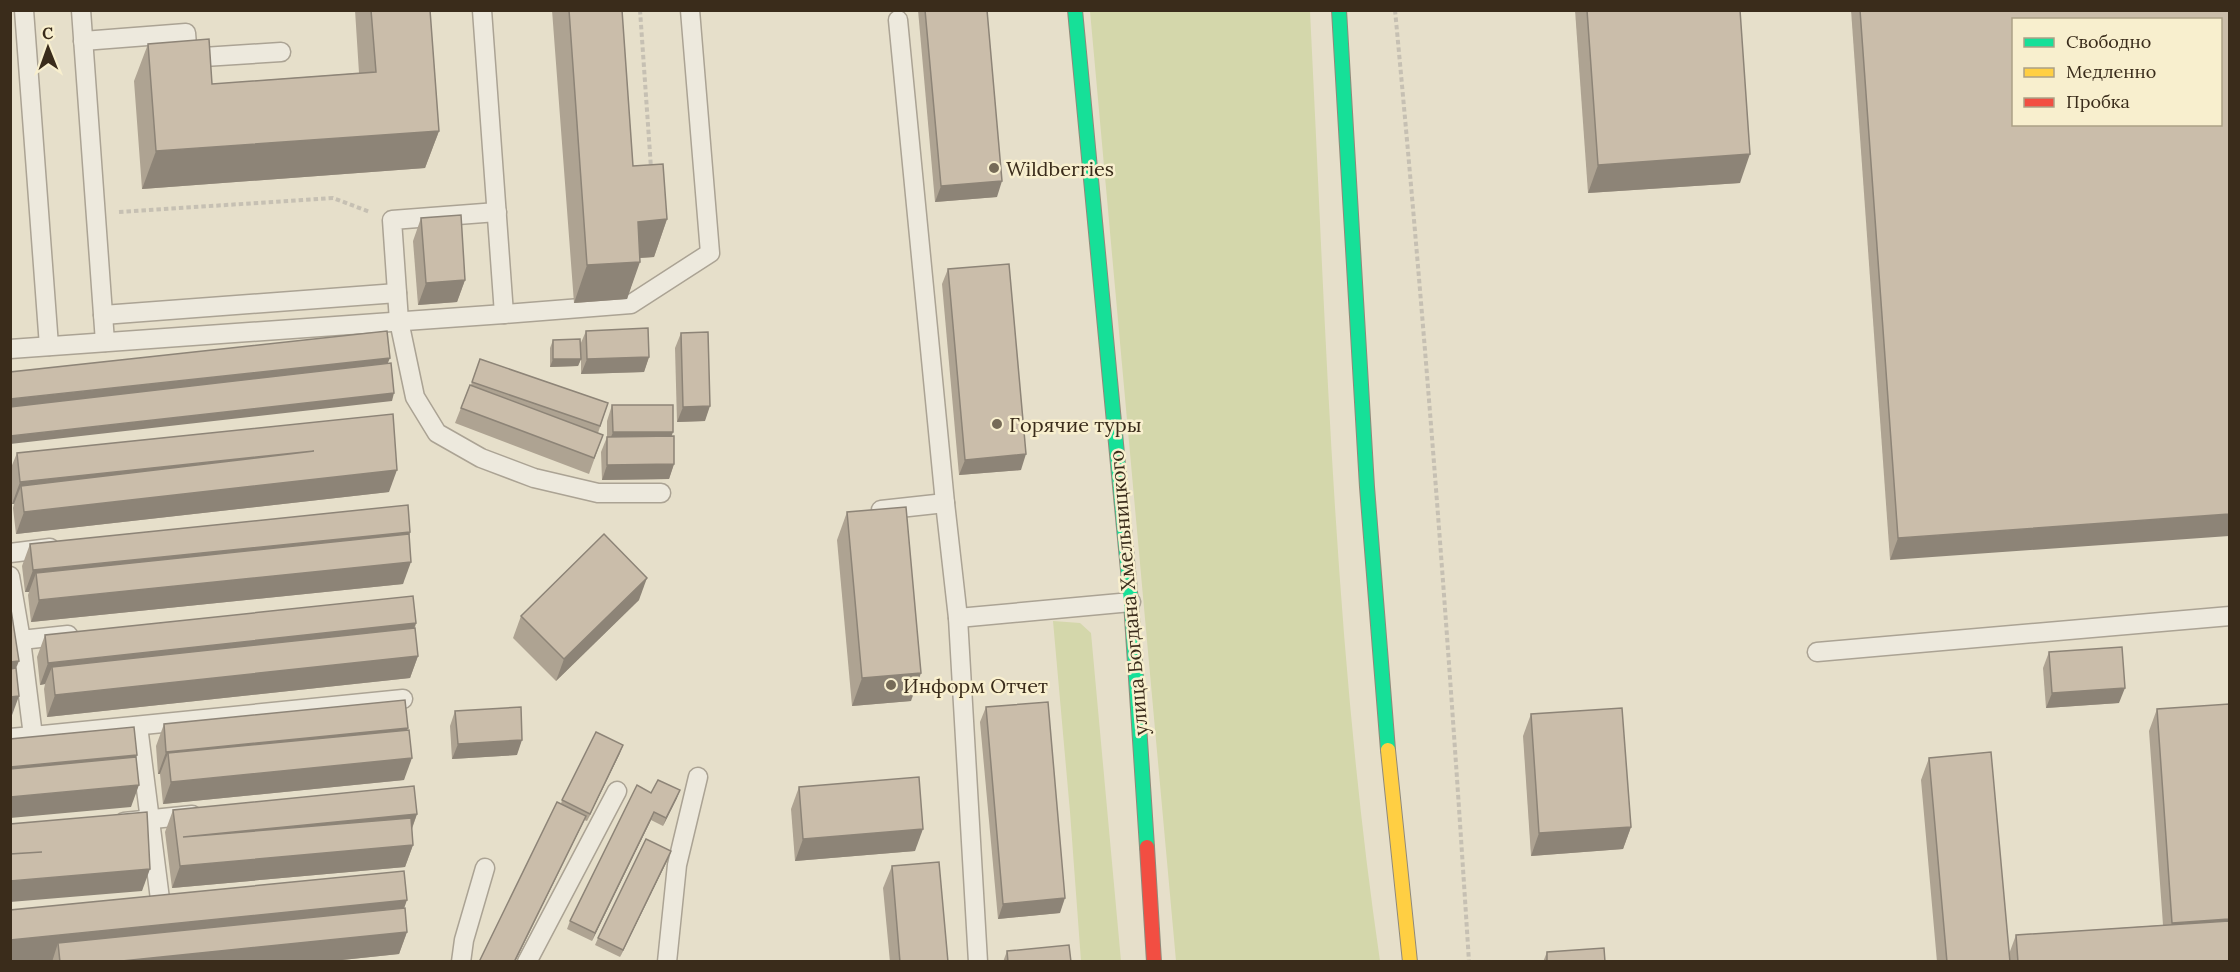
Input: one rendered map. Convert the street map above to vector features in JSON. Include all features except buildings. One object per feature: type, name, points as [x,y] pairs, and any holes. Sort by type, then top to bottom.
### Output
[{"type":"main road","name":"улица Богдана Хмельницкого","points":[[1075,10],[1131,602],[1154,962]]},
{"type":"main road","points":[[1339,10],[1368,516],[1398,861],[1410,962]]},
{"type":"lane","points":[[24,10],[19,48],[49,346]]},
{"type":"lane","points":[[81,10],[105,342]]},
{"type":"lane","points":[[482,10],[504,314]]},
{"type":"lane","points":[[10,349],[631,304],[710,253],[690,10]]},
{"type":"lane","points":[[898,20],[958,618],[978,962]]},
{"type":"lane","points":[[83,41],[186,33],[188,58],[281,52]]},
{"type":"lane","points":[[497,212],[392,219],[399,321],[415,397],[436,433],[481,458],[534,478],[598,493],[660,493]]},
{"type":"lane","points":[[103,315],[397,293]]},
{"type":"lane","points":[[875,510],[945,503]]},
{"type":"lane","points":[[10,552],[68,546]]},
{"type":"lane","points":[[10,576],[33,736]]},
{"type":"lane","points":[[958,618],[1131,602]]},
{"type":"lane","points":[[1817,652],[2229,616]]},
{"type":"lane","points":[[21,640],[80,634]]},
{"type":"lane","points":[[10,738],[403,699]]},
{"type":"lane","points":[[138,726],[149,819],[155,908],[184,905]]},
{"type":"lane","points":[[667,962],[677,865],[698,777]]},
{"type":"lane","points":[[526,962],[617,791]]},
{"type":"lane","points":[[103,824],[207,814]]},
{"type":"lane","points":[[461,962],[464,940],[485,868]]},
{"type":"path","points":[[640,10],[652,178]]},
{"type":"path","points":[[1395,10],[1412,191],[1448,647],[1469,962]]},
{"type":"path","points":[[96,213],[333,198],[392,219]]},
{"type":"green space","points":[[1090,11],[1310,11],[1327,368],[1342,606],[1364,843],[1380,961],[1176,961]]},
{"type":"green space","points":[[1053,621],[1080,623],[1091,633],[1121,961],[1081,961]]},
{"type":"traffic: fast","points":[[1075,10],[1131,602],[1147,847]]},
{"type":"traffic: fast","points":[[1339,10],[1367,487],[1388,750]]},
{"type":"traffic: slow","points":[[1388,750],[1410,962]]},
{"type":"traffic: jam","points":[[1147,847],[1154,962]]},
{"type":"place","name":"Wildberries","points":[[994,168]]},
{"type":"place","name":"Горячие туры","points":[[997,424]]},
{"type":"place","name":"Информ Отчет","points":[[891,685]]}]
